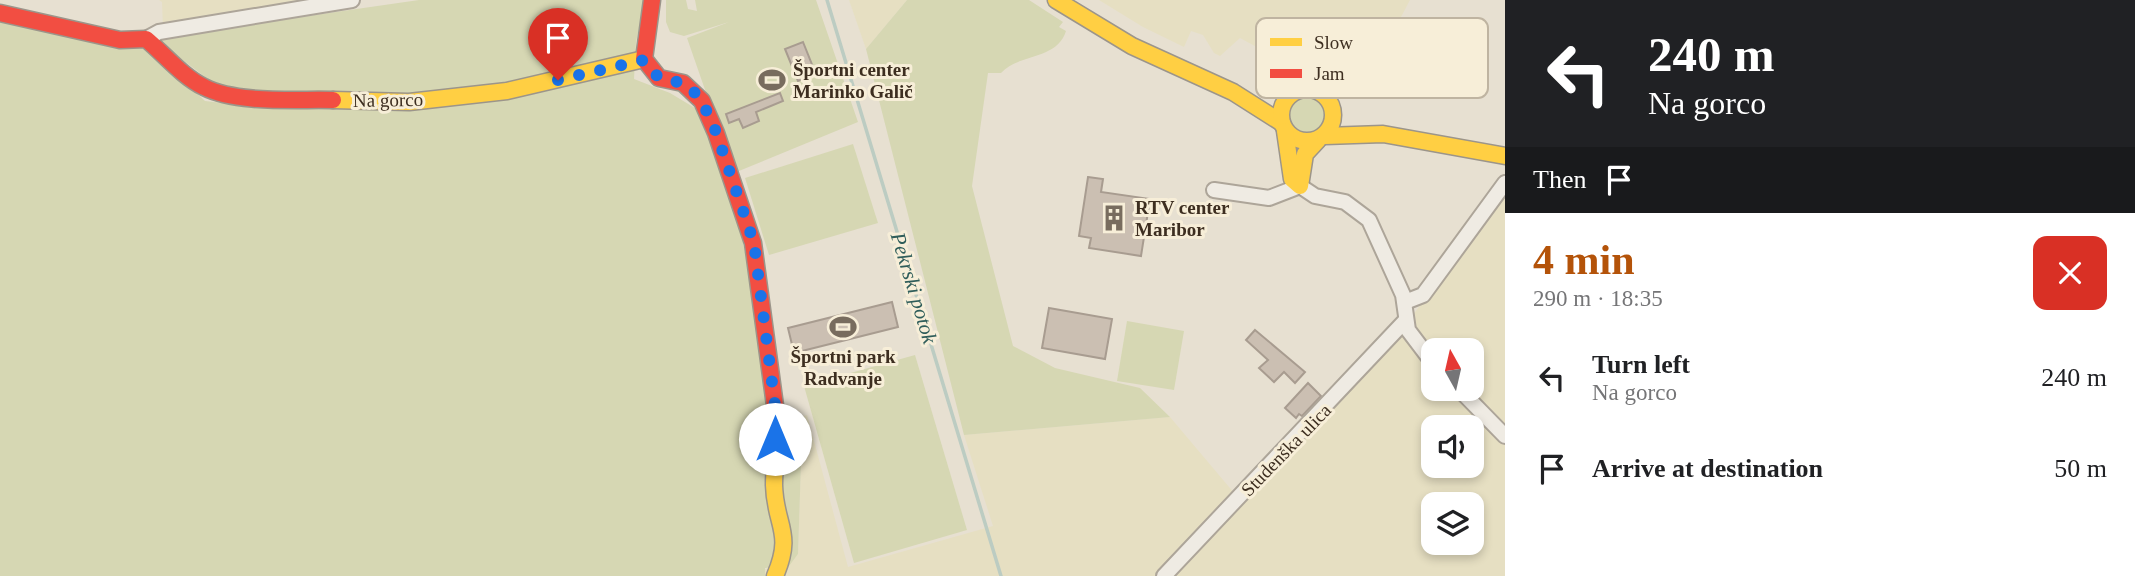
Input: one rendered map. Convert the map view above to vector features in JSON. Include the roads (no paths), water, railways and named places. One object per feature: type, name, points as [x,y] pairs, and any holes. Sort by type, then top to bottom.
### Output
[{"type":"street","points":[[0,13],[120,40],[146,39],[159,32],[352,0]]},
{"type":"street","points":[[652,0],[644,60],[659,78],[683,83],[702,101],[716,132],[754,243],[777,421],[774,488],[785,536],[785,553],[775,576]]},
{"type":"street","points":[[1056,0],[1132,46],[1233,92],[1299,141],[1383,134]]},
{"type":"street","name":"Na gorco","points":[[146,39],[203,87],[221,93],[256,98],[409,102],[507,91],[644,60]]},
{"type":"street","points":[[1233,92],[1256,95]]},
{"type":"street","points":[[1291,98],[1283,106],[1283,127],[1292,179],[1315,197],[1345,202],[1363,213],[1378,236],[1405,303],[1405,322],[1421,345]]},
{"type":"street","points":[[1325,98],[1344,117],[1383,134],[1505,156]]},
{"type":"street","points":[[1300,186],[1306,153],[1333,121],[1330,98]]},
{"type":"street","points":[[1405,303],[1423,295],[1505,183]]},
{"type":"street","points":[[1213,190],[1269,198],[1300,186]]},
{"type":"street","name":"Studenška ulica","points":[[1164,576],[1405,322]]},
{"type":"street","points":[[1471,401],[1505,436]]},
{"type":"waterway","name":"Pekrski potok","points":[[827,0],[1001,576]]},
{"type":"place","name":"Športni center Marinko Galič","points":[[772,80]]},
{"type":"place","name":"RTV center Maribor","points":[[1114,218]]},
{"type":"place","name":"Športni park Radvanje","points":[[843,327]]}]
